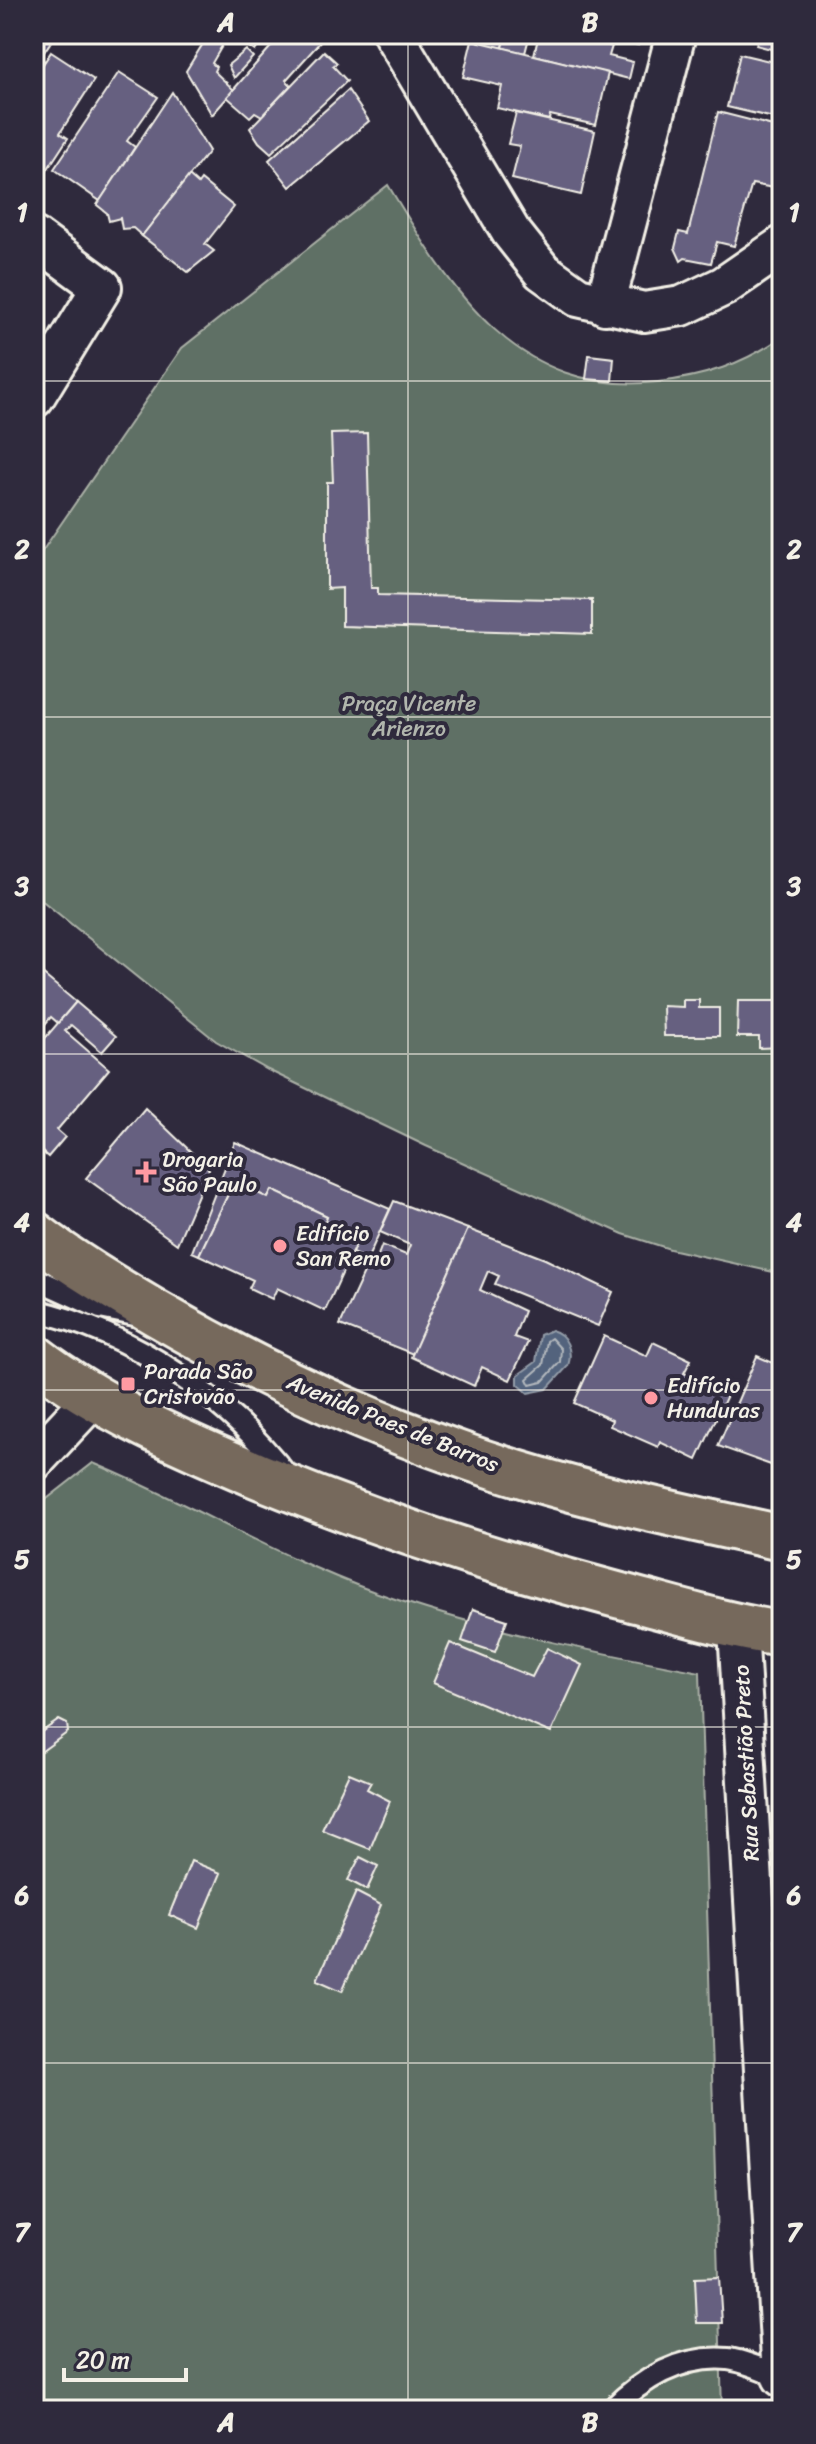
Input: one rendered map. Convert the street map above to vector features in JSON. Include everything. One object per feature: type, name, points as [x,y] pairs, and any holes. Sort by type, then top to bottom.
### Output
[{"type":"main road","name":"Avenida Paes de Barros","points":[[34,1234],[68,1261],[159,1314],[318,1398],[460,1455],[612,1500],[782,1538]]},
{"type":"main road","points":[[34,1357],[94,1397],[178,1442],[301,1493],[527,1572],[738,1628],[782,1634]]},
{"type":"street","points":[[393,34],[519,242],[542,271],[578,297],[644,312],[682,306],[724,286],[782,246]]},
{"type":"street","points":[[605,305],[676,34]]},
{"type":"street","points":[[34,237],[102,287],[34,398]]},
{"type":"street","points":[[34,1461],[94,1397]]},
{"type":"street","name":"Rua Sebastião Preto","points":[[738,1628],[782,2377]]},
{"type":"lane","points":[[34,1278],[79,1300],[125,1316],[159,1314]]},
{"type":"lane","points":[[34,1310],[103,1332],[189,1382],[259,1439],[301,1493]]},
{"type":"lane","points":[[611,2410],[635,2386],[679,2363],[729,2359],[782,2377]]},
{"type":"green space","name":"Praça Vicente Arienzo","points":[[388,185],[437,263],[464,298],[494,329],[527,354],[565,372],[608,382],[675,380],[738,362],[782,337],[782,1274],[670,1249],[623,1234],[426,1146],[268,1070],[216,1041],[34,894],[34,563],[182,348]]},
{"type":"green space","points":[[93,1463],[303,1563],[375,1592],[495,1628],[700,1672],[722,2410],[34,2410],[34,1509]]},
{"type":"water","points":[[551,1330],[561,1335],[567,1344],[570,1355],[568,1366],[547,1389],[528,1393],[518,1384],[518,1375],[536,1362],[540,1335]]},
{"type":"building","points":[[34,34],[56,34],[40,58],[45,61],[34,78]]},
{"type":"building","points":[[209,34],[229,34],[212,63],[216,67],[214,71],[234,90],[212,115],[186,71]]},
{"type":"building","points":[[229,34],[266,34],[255,51]]},
{"type":"building","points":[[282,34],[316,34],[322,40],[286,80],[291,85],[262,116],[255,112],[250,117],[227,97]]},
{"type":"building","points":[[447,34],[506,34],[503,48]]},
{"type":"building","points":[[506,34],[530,34],[525,53],[503,48]]},
{"type":"building","points":[[539,34],[564,34],[612,46],[609,56],[633,62],[629,79],[534,55]]},
{"type":"building","points":[[564,34],[640,34],[638,45],[613,39],[612,46]]},
{"type":"building","points":[[759,34],[782,34],[782,52],[756,45]]},
{"type":"building","points":[[472,40],[608,73],[596,125],[550,115],[549,120],[497,108],[502,86],[463,77]]},
{"type":"building","points":[[246,50],[253,57],[234,78],[228,65]]},
{"type":"building","points":[[324,51],[337,63],[333,66],[347,81],[271,153],[250,128]]},
{"type":"building","points":[[51,52],[94,80],[60,133],[68,138],[34,190],[34,78]]},
{"type":"building","points":[[740,54],[782,64],[782,120],[727,107]]},
{"type":"building","points":[[119,72],[158,97],[127,141],[135,147],[100,201],[54,169]]},
{"type":"building","points":[[348,90],[369,121],[290,187],[269,160]]},
{"type":"building","points":[[172,92],[209,151],[142,236],[133,228],[122,229],[120,218],[109,221],[107,213],[97,205]]},
{"type":"building","points":[[718,112],[777,127],[782,120],[782,160],[774,188],[752,184],[734,246],[717,242],[711,263],[685,258],[681,261],[675,248],[679,232],[688,234]]},
{"type":"building","points":[[516,113],[595,131],[581,195],[512,179],[520,146],[508,144]]},
{"type":"building","points":[[189,176],[198,184],[201,180],[234,207],[205,244],[214,251],[188,272],[142,236]]},
{"type":"building","points":[[589,355],[614,358],[612,381],[586,379]]},
{"type":"building","points":[[367,433],[371,588],[378,588],[378,595],[592,600],[592,634],[342,626],[342,588],[327,589],[327,482],[333,482],[331,434]]},
{"type":"building","points":[[34,967],[76,1002],[58,1023],[51,1017],[34,1037]]},
{"type":"building","points":[[683,1000],[699,1000],[699,1008],[719,1008],[719,1036],[664,1036],[663,1006],[683,1007]]},
{"type":"building","points":[[738,1001],[782,1001],[782,1047],[759,1048],[759,1037],[737,1037]]},
{"type":"building","points":[[76,1002],[116,1036],[102,1052],[71,1025],[65,1031],[109,1069],[57,1130],[65,1137],[48,1157],[34,1145],[34,1051]]},
{"type":"building","points":[[145,1108],[209,1169],[177,1244],[86,1178]]},
{"type":"building","points":[[235,1142],[390,1209],[367,1260],[352,1253],[358,1239],[324,1223],[327,1216],[272,1190],[268,1198],[234,1182],[199,1255],[192,1252]]},
{"type":"building","name":"Edifício San Remo","points":[[234,1182],[268,1198],[272,1190],[327,1216],[324,1223],[358,1239],[325,1311],[277,1288],[272,1299],[249,1288],[253,1280],[199,1255]]},
{"type":"building","points":[[394,1201],[468,1229],[413,1354],[340,1325],[370,1260],[375,1263],[382,1245],[406,1255],[410,1245],[380,1232]]},
{"type":"building","points":[[468,1229],[545,1259],[613,1292],[598,1326],[495,1284],[499,1276],[488,1271],[480,1290],[524,1311],[514,1337],[528,1342],[510,1380],[482,1367],[474,1386],[411,1357]]},
{"type":"building","name":"Edifício Hunduras","points":[[604,1336],[647,1356],[653,1342],[691,1360],[684,1373],[728,1393],[697,1460],[660,1442],[658,1447],[610,1426],[612,1420],[574,1403]]},
{"type":"building","points":[[757,1356],[782,1367],[782,1469],[718,1446]]},
{"type":"building","points":[[473,1609],[507,1620],[495,1652],[462,1641]]},
{"type":"building","points":[[450,1643],[532,1677],[547,1648],[582,1665],[551,1733],[433,1683]]},
{"type":"building","points":[[59,1720],[67,1724],[68,1732],[34,1757],[34,1737]]},
{"type":"building","points":[[349,1773],[371,1782],[367,1789],[390,1801],[370,1849],[322,1830]]},
{"type":"building","points":[[360,1857],[378,1866],[367,1890],[348,1880]]},
{"type":"building","points":[[191,1861],[221,1873],[198,1928],[169,1915]]},
{"type":"building","points":[[356,1892],[381,1905],[342,1991],[317,1980]]},
{"type":"building","points":[[719,2277],[722,2323],[697,2323],[695,2278]]},
{"type":"place","name":"Drogaria São Paulo","points":[[146,1172]]},
{"type":"place","name":"Edifício San Remo","points":[[280,1246]]},
{"type":"place","name":"Parada São Cristovão","points":[[128,1384]]},
{"type":"place","name":"Edifício Hunduras","points":[[651,1398]]}]
